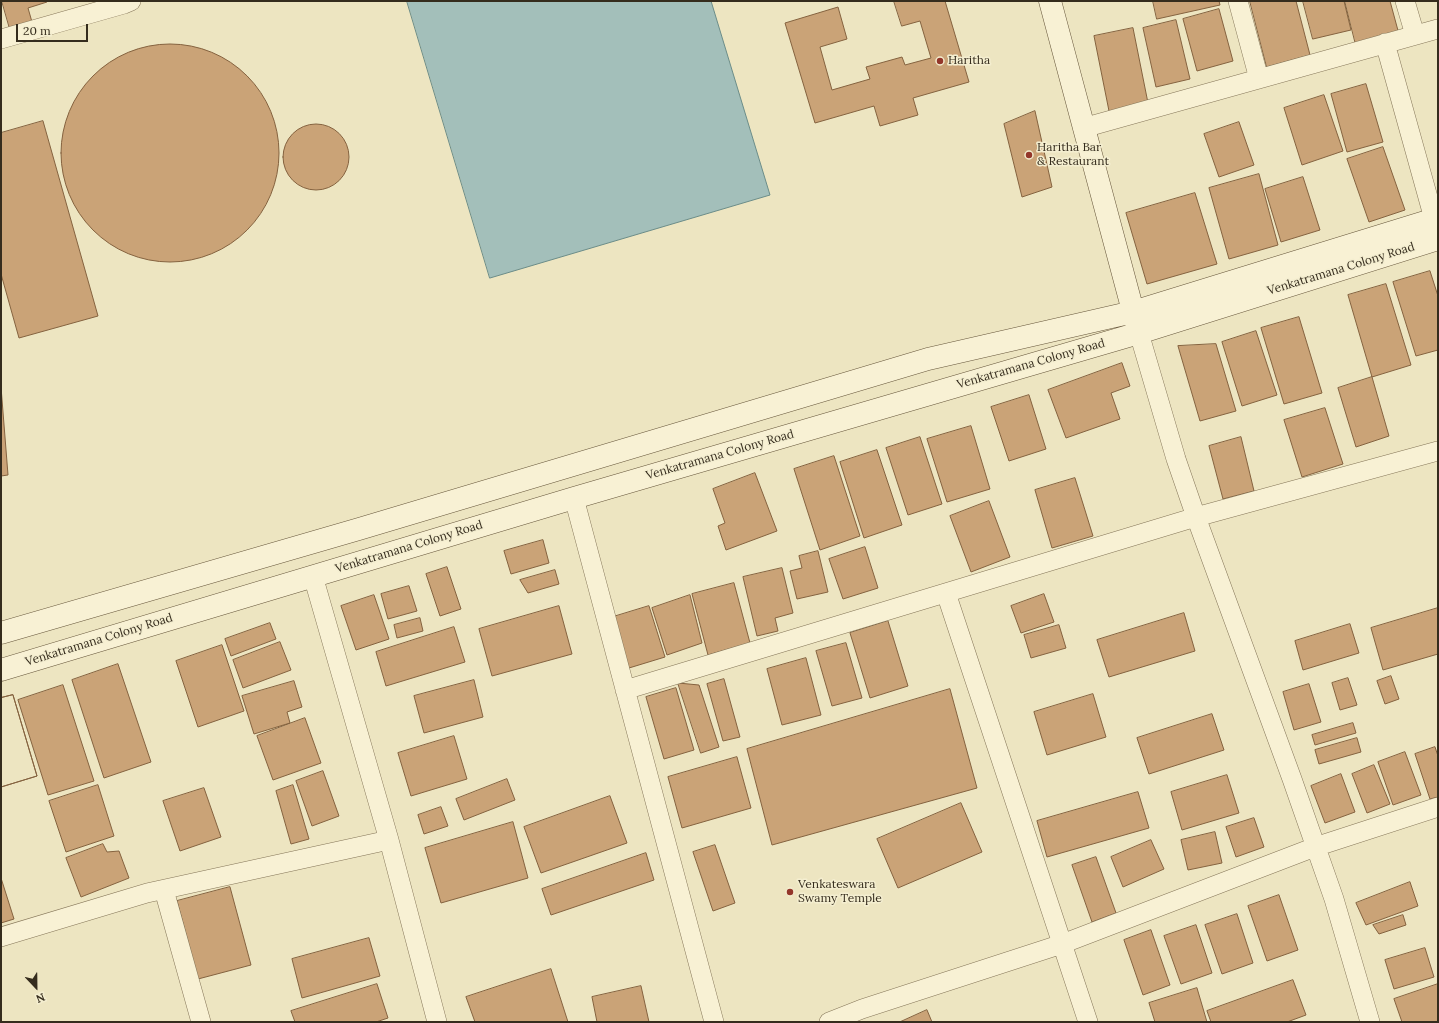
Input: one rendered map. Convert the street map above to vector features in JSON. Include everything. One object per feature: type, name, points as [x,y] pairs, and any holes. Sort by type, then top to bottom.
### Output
[{"type":"main road","points":[[1050,1],[1139,333]]},
{"type":"main road","points":[[1,633],[359,529],[928,359],[1133,312],[1437,225]]},
{"type":"main road","name":"Venkatramana Colony Road","points":[[1,670],[574,498],[1139,333],[1437,225]]},
{"type":"street","points":[[1,39],[131,1]]},
{"type":"street","points":[[1238,1],[1259,79]]},
{"type":"street","points":[[1405,1],[1415,35]]},
{"type":"street","points":[[1083,128],[1438,29]]},
{"type":"street","points":[[1385,44],[1437,225]]},
{"type":"street","points":[[1139,333],[1176,459],[1334,899],[1370,1022]]},
{"type":"street","points":[[625,690],[1196,517],[1438,451]]},
{"type":"street","points":[[574,498],[714,1022]]},
{"type":"street","points":[[313,576],[389,840],[437,1022]]},
{"type":"street","points":[[946,592],[1088,1022]]},
{"type":"street","points":[[828,1022],[866,1016],[1062,944],[1315,847],[1438,807]]},
{"type":"street","points":[[1,937],[139,896],[389,840]]},
{"type":"street","points":[[164,890],[201,1022]]},
{"type":"water","points":[[407,1],[711,1],[770,195],[490,278]]},
{"type":"building","points":[[2,1],[47,2],[28,8],[32,22],[10,29]]},
{"type":"building","name":"Haritha","points":[[894,1],[945,1],[969,82],[913,98],[918,115],[880,126],[874,106],[815,123],[785,23],[838,7],[847,39],[820,47],[832,90],[870,79],[866,67],[902,57],[905,65],[931,58],[920,21],[902,26]]},
{"type":"building","points":[[1153,1],[1219,1],[1220,5],[1157,19]]},
{"type":"building","points":[[1250,1],[1296,1],[1310,55],[1267,67]]},
{"type":"building","points":[[1303,1],[1344,1],[1351,30],[1313,39]]},
{"type":"building","points":[[1345,1],[1390,1],[1400,38],[1357,49]]},
{"type":"building","points":[[1219,9],[1233,61],[1197,71],[1183,19]]},
{"type":"building","points":[[1176,20],[1190,79],[1156,87],[1143,28]]},
{"type":"building","points":[[1133,28],[1149,108],[1110,116],[1094,36]]},
{"type":"building","points":[[159,44],[181,44],[202,48],[222,57],[239,68],[255,84],[266,101],[275,121],[279,142],[279,164],[275,185],[271,195],[261,214],[239,238],[222,249],[202,258],[181,262],[159,262],[138,258],[118,249],[101,238],[85,222],[74,205],[65,185],[61,164],[61,142],[65,121],[74,101],[85,84],[101,68],[118,57],[138,48]]},
{"type":"building","points":[[1366,84],[1383,142],[1347,152],[1331,94]]},
{"type":"building","points":[[1324,95],[1343,151],[1302,165],[1284,108]]},
{"type":"building","name":"Haritha Bar & Restaurant","points":[[1035,111],[1052,187],[1022,197],[1004,124]]},
{"type":"building","points":[[43,121],[98,316],[19,338],[1,274],[1,133]]},
{"type":"building","points":[[1239,122],[1254,165],[1219,177],[1204,134]]},
{"type":"building","points":[[316,124],[329,127],[339,134],[346,144],[349,157],[346,170],[339,180],[329,187],[316,190],[303,187],[293,180],[286,170],[283,157],[286,144],[293,134],[303,127]]},
{"type":"building","points":[[1383,147],[1405,210],[1369,222],[1347,159]]},
{"type":"building","points":[[1259,174],[1278,245],[1229,259],[1209,188]]},
{"type":"building","points":[[1303,177],[1320,230],[1281,242],[1265,189]]},
{"type":"building","points":[[1195,193],[1217,264],[1147,284],[1126,213]]},
{"type":"building","points":[[1430,271],[1438,296],[1438,350],[1416,356],[1393,282]]},
{"type":"building","points":[[1386,284],[1411,365],[1372,377],[1348,295]]},
{"type":"building","points":[[1299,317],[1322,393],[1284,404],[1261,328]]},
{"type":"building","points":[[1256,331],[1277,395],[1242,406],[1222,342]]},
{"type":"building","points":[[1216,344],[1236,411],[1200,421],[1178,346]]},
{"type":"building","points":[[1122,363],[1130,386],[1111,393],[1120,419],[1066,438],[1048,390]]},
{"type":"building","points":[[1372,377],[1389,436],[1356,447],[1338,388]]},
{"type":"building","points":[[1,387],[8,475],[1,476]]},
{"type":"building","points":[[1029,395],[1046,449],[1009,461],[991,407]]},
{"type":"building","points":[[1325,408],[1343,464],[1302,477],[1284,420]]},
{"type":"building","points":[[971,426],[990,489],[947,502],[927,439]]},
{"type":"building","points":[[920,437],[942,504],[908,515],[886,448]]},
{"type":"building","points":[[1241,437],[1254,491],[1223,499],[1209,446]]},
{"type":"building","points":[[877,450],[902,525],[864,538],[840,462]]},
{"type":"building","points":[[834,456],[860,536],[820,550],[794,469]]},
{"type":"building","points":[[755,473],[777,531],[726,550],[718,526],[725,523],[713,489]]},
{"type":"building","points":[[1075,478],[1093,536],[1052,548],[1035,490]]},
{"type":"building","points":[[989,501],[1010,557],[971,572],[950,516]]},
{"type":"building","points":[[543,540],[549,563],[511,574],[504,551]]},
{"type":"building","points":[[865,547],[878,588],[843,599],[829,559]]},
{"type":"building","points":[[818,551],[828,592],[797,599],[790,571],[802,568],[799,556]]},
{"type":"building","points":[[447,567],[461,609],[440,616],[426,574]]},
{"type":"building","points":[[782,568],[793,613],[775,618],[778,631],[757,636],[743,577]]},
{"type":"building","points":[[555,570],[559,584],[528,593],[520,580]]},
{"type":"building","points":[[734,583],[750,643],[708,655],[692,594]]},
{"type":"building","points":[[409,586],[417,611],[388,619],[381,594]]},
{"type":"building","points":[[1044,594],[1054,622],[1021,633],[1011,606]]},
{"type":"building","points":[[374,595],[389,639],[356,650],[341,606]]},
{"type":"building","points":[[690,595],[702,643],[667,655],[652,608]]},
{"type":"building","points":[[559,606],[572,654],[492,676],[479,629]]},
{"type":"building","points":[[649,606],[665,657],[629,668],[613,617]]},
{"type":"building","points":[[1438,608],[1438,654],[1383,670],[1371,628]]},
{"type":"building","points":[[1184,613],[1195,651],[1109,677],[1097,640]]},
{"type":"building","points":[[420,618],[423,631],[397,638],[394,625]]},
{"type":"building","points":[[888,621],[908,686],[870,698],[850,633]]},
{"type":"building","points":[[270,623],[276,639],[231,656],[225,639]]},
{"type":"building","points":[[1350,624],[1359,653],[1303,670],[1295,641]]},
{"type":"building","points":[[1059,625],[1066,648],[1031,658],[1024,635]]},
{"type":"building","points":[[454,627],[465,662],[386,686],[376,652]]},
{"type":"building","points":[[280,642],[291,670],[243,688],[233,660]]},
{"type":"building","points":[[846,643],[862,698],[832,706],[816,651]]},
{"type":"building","points":[[222,645],[244,711],[198,727],[176,661]]},
{"type":"building","points":[[806,658],[821,715],[782,725],[767,669]]},
{"type":"building","points":[[118,664],[151,762],[104,778],[72,680]]},
{"type":"building","points":[[1391,676],[1399,699],[1385,704],[1377,681]]},
{"type":"building","points":[[1348,678],[1357,705],[1340,710],[1332,683]]},
{"type":"building","points":[[724,679],[740,737],[723,741],[707,684]]},
{"type":"building","points":[[474,680],[483,717],[424,733],[414,696]]},
{"type":"building","points":[[294,681],[302,707],[287,712],[290,723],[254,734],[242,696]]},
{"type":"building","points":[[678,683],[699,685],[719,747],[701,753]]},
{"type":"building","points":[[1309,684],[1321,722],[1294,730],[1283,692]]},
{"type":"building","points":[[63,685],[94,781],[48,795],[18,700]]},
{"type":"building","points":[[676,688],[694,750],[664,759],[646,697]]},
{"type":"building","points":[[950,689],[977,788],[772,845],[747,749]]},
{"type":"building","points":[[1093,694],[1106,737],[1047,755],[1034,712]]},
{"type":"building","points":[[13,695],[37,776],[1,787],[1,698]]},
{"type":"building","points":[[13,695],[37,776],[1,787],[1,698]]},
{"type":"building","points":[[1212,714],[1224,750],[1149,774],[1137,738]]},
{"type":"building","points":[[305,718],[321,763],[273,780],[257,736]]},
{"type":"building","points":[[1353,723],[1356,733],[1315,745],[1312,735]]},
{"type":"building","points":[[454,736],[467,779],[411,796],[398,753]]},
{"type":"building","points":[[1357,738],[1361,752],[1319,764],[1315,750]]},
{"type":"building","points":[[1435,747],[1438,756],[1438,797],[1430,799],[1415,754]]},
{"type":"building","points":[[1405,752],[1421,795],[1393,805],[1378,762]]},
{"type":"building","points":[[737,757],[751,808],[682,828],[668,777]]},
{"type":"building","points":[[1374,765],[1390,804],[1367,813],[1352,774]]},
{"type":"building","points":[[323,771],[339,816],[312,826],[296,781]]},
{"type":"building","points":[[1341,774],[1355,812],[1325,823],[1311,786]]},
{"type":"building","points":[[1227,775],[1239,813],[1182,830],[1171,792]]},
{"type":"building","points":[[507,779],[515,800],[464,820],[456,799]]},
{"type":"building","points":[[98,785],[114,836],[66,852],[49,801]]},
{"type":"building","points":[[293,785],[309,839],[291,844],[276,791]]},
{"type":"building","points":[[204,788],[221,837],[180,851],[163,801]]},
{"type":"building","points":[[1138,792],[1149,828],[1047,857],[1037,821]]},
{"type":"building","points":[[610,796],[627,843],[541,873],[524,827]]},
{"type":"building","points":[[961,803],[982,852],[898,888],[877,839]]},
{"type":"building","points":[[441,807],[448,826],[424,834],[418,815]]},
{"type":"building","points":[[1254,818],[1264,847],[1236,857],[1226,827]]},
{"type":"building","points":[[513,822],[528,878],[441,903],[425,848]]},
{"type":"building","points":[[1215,832],[1222,863],[1188,870],[1181,840]]},
{"type":"building","points":[[1151,840],[1164,869],[1123,887],[1111,857]]},
{"type":"building","points":[[103,844],[107,852],[119,851],[129,878],[81,897],[66,858]]},
{"type":"building","points":[[715,845],[735,903],[713,911],[693,852]]},
{"type":"building","points":[[646,853],[654,880],[551,915],[542,889]]},
{"type":"building","points":[[1096,857],[1116,913],[1092,922],[1072,865]]},
{"type":"building","points":[[1,878],[14,919],[1,923]]},
{"type":"building","points":[[1410,882],[1418,906],[1366,925],[1356,903]]},
{"type":"building","points":[[230,887],[251,965],[198,979],[177,901]]},
{"type":"building","points":[[1279,895],[1298,950],[1267,961],[1248,906]]},
{"type":"building","points":[[1237,914],[1253,963],[1222,974],[1205,925]]},
{"type":"building","points":[[1403,915],[1406,925],[1379,934],[1373,925]]},
{"type":"building","points":[[1196,925],[1212,973],[1181,984],[1164,936]]},
{"type":"building","points":[[1151,930],[1170,985],[1143,995],[1124,940]]},
{"type":"building","points":[[369,938],[380,976],[302,998],[292,959]]},
{"type":"building","points":[[1425,948],[1434,977],[1394,989],[1385,960]]},
{"type":"building","points":[[551,969],[568,1022],[475,1022],[466,997]]},
{"type":"building","points":[[1293,980],[1306,1015],[1287,1022],[1211,1022],[1207,1011]]},
{"type":"building","points":[[377,984],[388,1018],[376,1022],[295,1022],[291,1011]]},
{"type":"building","points":[[1438,984],[1438,1022],[1402,1022],[1394,999]]},
{"type":"building","points":[[641,986],[649,1022],[597,1022],[592,997]]},
{"type":"building","points":[[1197,988],[1207,1022],[1155,1022],[1149,1003]]},
{"type":"building","points":[[927,1010],[932,1022],[900,1022]]},
{"type":"place","name":"Haritha","points":[[940,61]]},
{"type":"place","name":"Haritha Bar & Restaurant","points":[[1029,155]]},
{"type":"place","name":"Venkateswara Swamy Temple","points":[[790,892]]}]
